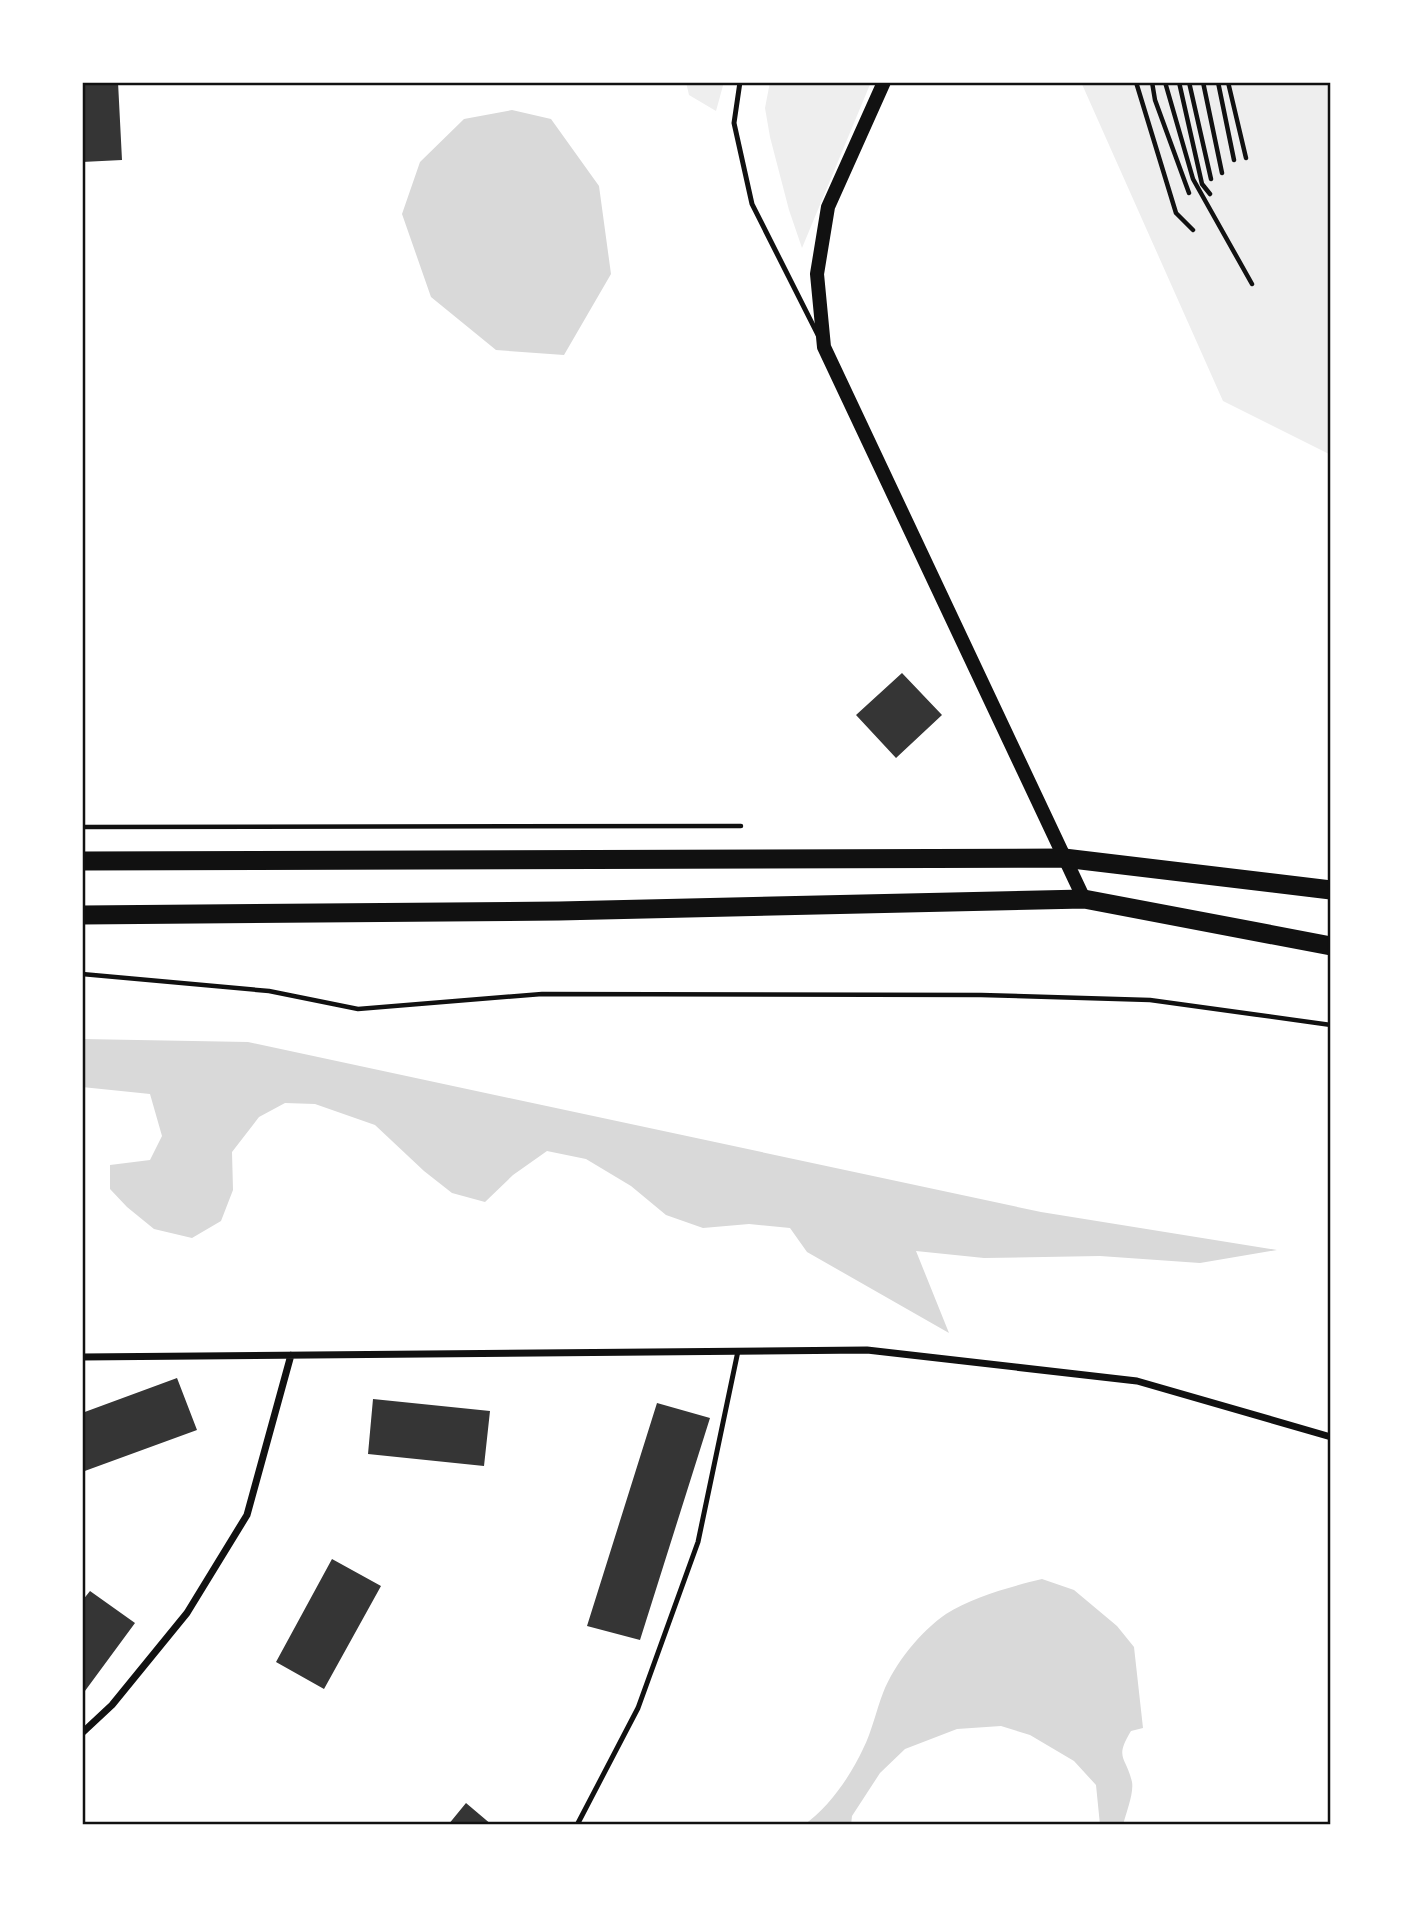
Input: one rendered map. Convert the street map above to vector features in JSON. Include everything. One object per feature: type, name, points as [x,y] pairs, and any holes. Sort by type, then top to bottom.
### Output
[{"type":"highway","points":[[82,862],[1064,858],[1331,890]]},
{"type":"highway","points":[[82,915],[559,911],[1084,900],[1331,946]]},
{"type":"main road","points":[[884,82],[828,207],[817,274],[824,347],[1084,900]]},
{"type":"street","points":[[82,1357],[867,1350],[1137,1381],[1331,1437]]},
{"type":"street","points":[[82,1733],[112,1705],[187,1613],[247,1515],[291,1355]]},
{"type":"lane","points":[[740,82],[734,123],[752,204],[824,347]]},
{"type":"lane","points":[[577,1825],[638,1708],[698,1542],[738,1351]]},
{"type":"path","points":[[1136,82],[1176,213],[1193,230]]},
{"type":"path","points":[[1152,82],[1154,100],[1189,193]]},
{"type":"path","points":[[1165,82],[1193,178],[1252,284]]},
{"type":"path","points":[[1179,82],[1202,184],[1210,194]]},
{"type":"path","points":[[1189,82],[1211,179]]},
{"type":"path","points":[[1203,82],[1222,173]]},
{"type":"path","points":[[1218,82],[1234,160]]},
{"type":"path","points":[[1228,82],[1246,158]]},
{"type":"path","points":[[82,827],[740,825]]},
{"type":"path","points":[[82,974],[269,991],[358,1009],[542,994],[981,995],[1150,1000],[1331,1025]]},
{"type":"shaded area","points":[[686,82],[724,82],[716,111],[689,95]]},
{"type":"shaded area","points":[[770,82],[871,82],[802,248],[770,137],[765,108]]},
{"type":"shaded area","points":[[1081,82],[1331,82],[1331,455],[1223,401]]},
{"type":"shaded area","points":[[512,110],[551,119],[599,186],[611,274],[564,355],[496,350],[431,297],[402,214],[420,162],[464,119]]},
{"type":"shaded area","points":[[82,1039],[248,1042],[1041,1212],[1277,1250],[1200,1263],[1100,1256],[984,1258],[916,1251],[949,1333],[807,1252],[790,1228],[749,1224],[703,1228],[666,1215],[631,1186],[586,1159],[547,1151],[513,1175],[485,1202],[452,1193],[375,1125],[315,1104],[285,1103],[259,1117],[232,1152],[233,1190],[221,1221],[192,1238],[154,1229],[110,1189],[110,1165],[150,1160],[162,1136],[150,1094],[82,1087]]},
{"type":"shaded area","points":[[1042,1579],[1074,1590],[1117,1626],[1134,1647],[1143,1728],[1131,1731],[1123,1747],[1122,1753],[1132,1787],[1123,1825],[1100,1825],[1096,1785],[1074,1761],[1030,1735],[1001,1726],[957,1729],[905,1749],[880,1773],[852,1816],[851,1825],[804,1825],[838,1791],[852,1770],[866,1742],[888,1682],[918,1639],[936,1621],[968,1602]]},
{"type":"building","points":[[82,82],[118,82],[122,160],[82,162]]},
{"type":"building","points":[[902,673],[942,715],[896,758],[856,715]]},
{"type":"building","points":[[177,1378],[197,1430],[82,1472],[82,1413]]},
{"type":"building","points":[[373,1399],[490,1411],[484,1466],[368,1454]]},
{"type":"building","points":[[657,1403],[710,1418],[640,1640],[587,1626]]},
{"type":"building","points":[[332,1559],[381,1586],[324,1689],[276,1662]]},
{"type":"building","points":[[90,1591],[135,1623],[82,1695],[82,1601]]},
{"type":"building","points":[[466,1803],[492,1825],[448,1825]]}]
